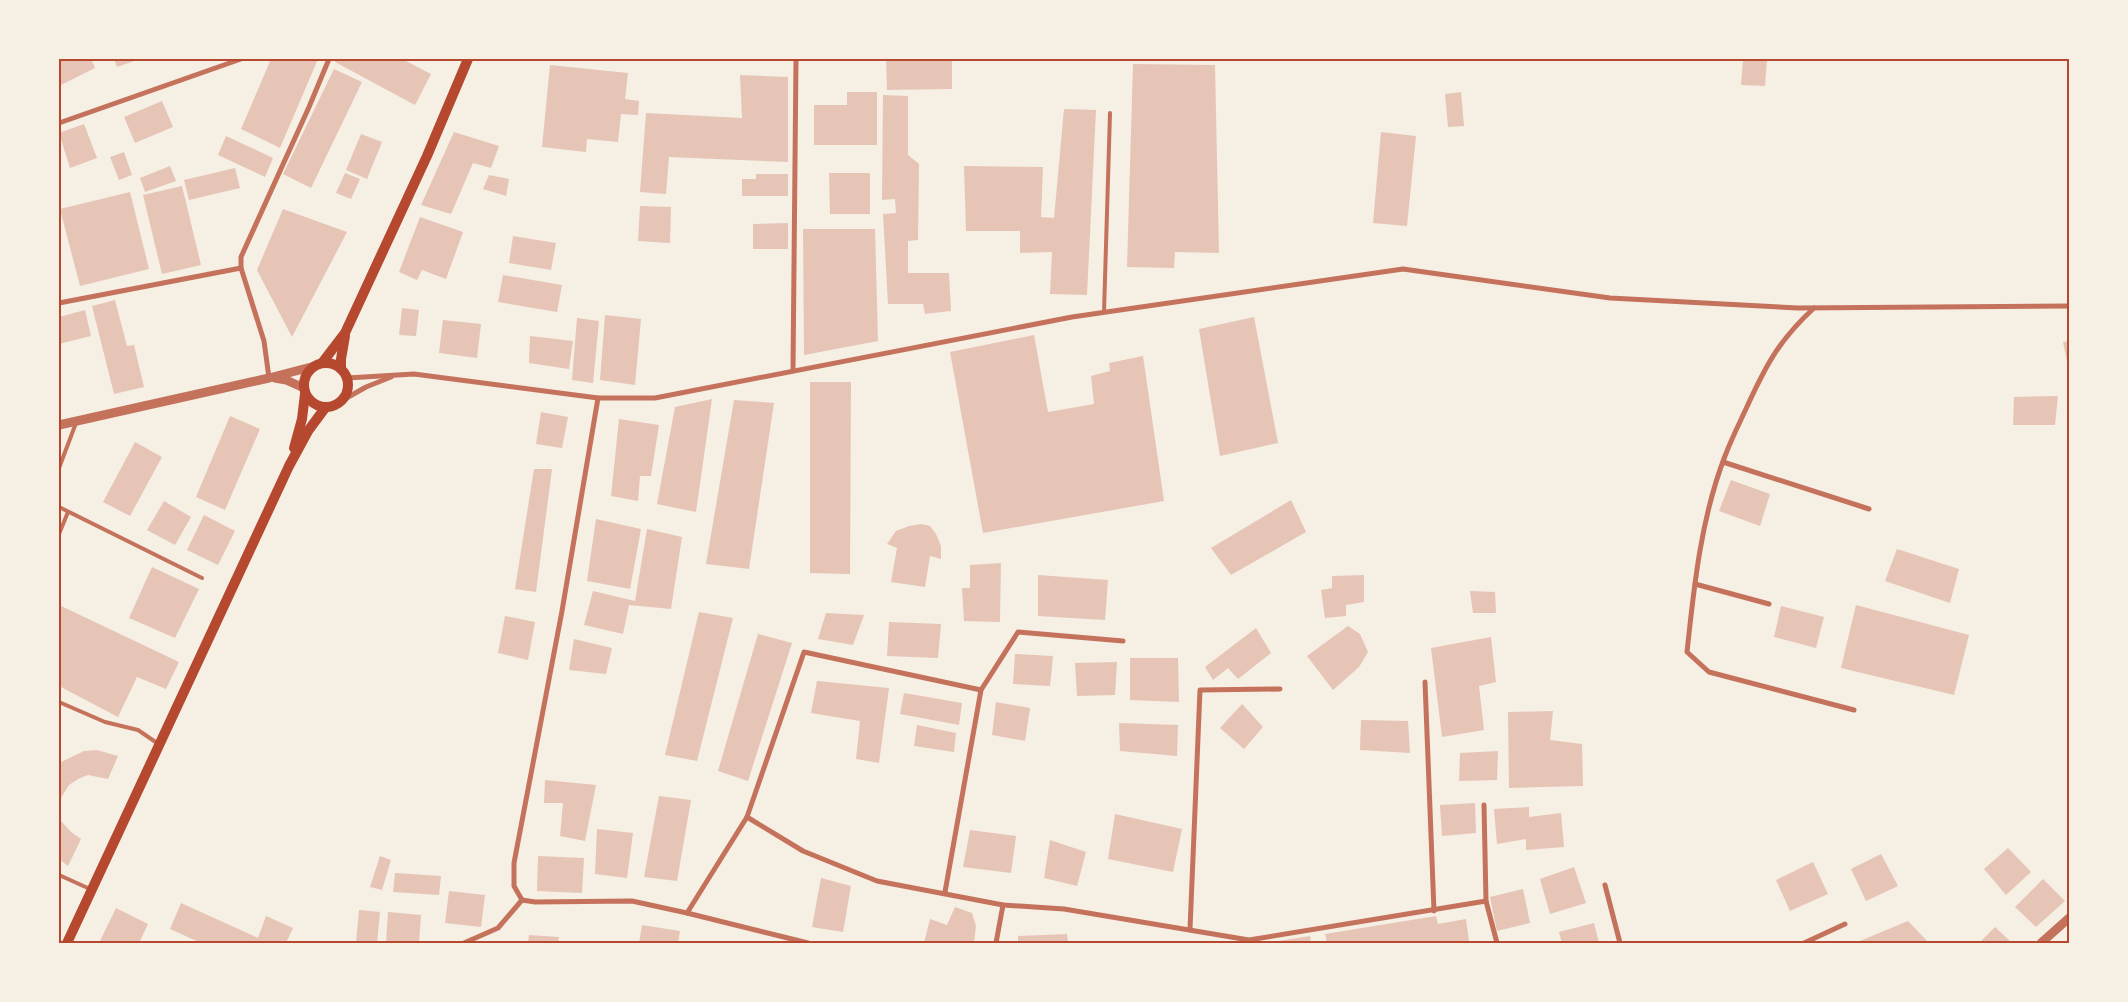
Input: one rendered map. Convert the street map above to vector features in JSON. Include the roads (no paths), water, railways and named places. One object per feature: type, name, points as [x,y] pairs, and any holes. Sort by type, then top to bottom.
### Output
[{"type":"main road","points":[[304,391],[312,403],[325,408],[332,407],[344,400],[348,384],[341,359],[345,333],[427,156],[468,59]]},
{"type":"main road","points":[[289,466],[302,419],[305,376],[345,333]]},
{"type":"main road","points":[[318,364],[335,365],[344,374]]},
{"type":"main road","points":[[67,943],[289,466],[308,431],[325,408]]},
{"type":"street","points":[[59,123],[241,59]]},
{"type":"street","points":[[269,378],[264,341],[240,268],[242,256],[310,107],[329,59]]},
{"type":"street","points":[[792,370],[796,59]]},
{"type":"street","points":[[59,303],[240,268]]},
{"type":"street","points":[[344,374],[434,376],[598,398],[638,399],[671,396],[792,370],[1072,317],[1403,269],[1610,298],[1798,308],[2069,306]]},
{"type":"street","points":[[1814,308],[1793,327],[1768,361],[1723,462],[1706,521],[1695,584],[1687,652],[1709,672],[1854,710]]},
{"type":"street","points":[[59,425],[269,378],[318,364]]},
{"type":"street","points":[[344,400],[366,387],[396,375]]},
{"type":"street","points":[[269,378],[286,380],[304,391]]},
{"type":"street","points":[[522,900],[514,886],[514,863],[555,650],[598,398]]},
{"type":"street","points":[[1723,462],[1869,509]]},
{"type":"street","points":[[1695,584],[1769,604]]},
{"type":"street","points":[[945,892],[981,690],[1018,632],[1124,641]]},
{"type":"street","points":[[687,913],[747,817],[804,652],[981,690]]},
{"type":"street","points":[[1425,682],[1434,911]]},
{"type":"street","points":[[1190,929],[1200,690],[1280,690]]},
{"type":"street","points":[[1484,805],[1486,901],[1496,943]]},
{"type":"street","points":[[747,817],[803,850],[877,881],[945,892],[1004,905],[1064,909],[1190,929],[1249,942],[1486,901]]},
{"type":"street","points":[[1605,885],[1620,943]]},
{"type":"street","points":[[522,900],[535,902],[632,901],[808,943]]},
{"type":"street","points":[[464,943],[498,928],[522,900]]},
{"type":"street","points":[[996,943],[1004,905]]},
{"type":"street","points":[[2041,943],[2069,918]]},
{"type":"street","points":[[1804,943],[1845,924]]},
{"type":"lane","points":[[1104,312],[1110,113]]},
{"type":"lane","points":[[59,468],[77,421]]},
{"type":"lane","points":[[59,507],[202,578]]},
{"type":"lane","points":[[59,534],[68,512]]},
{"type":"lane","points":[[59,702],[104,722],[138,730],[159,745]]},
{"type":"lane","points":[[59,875],[92,890]]}]
